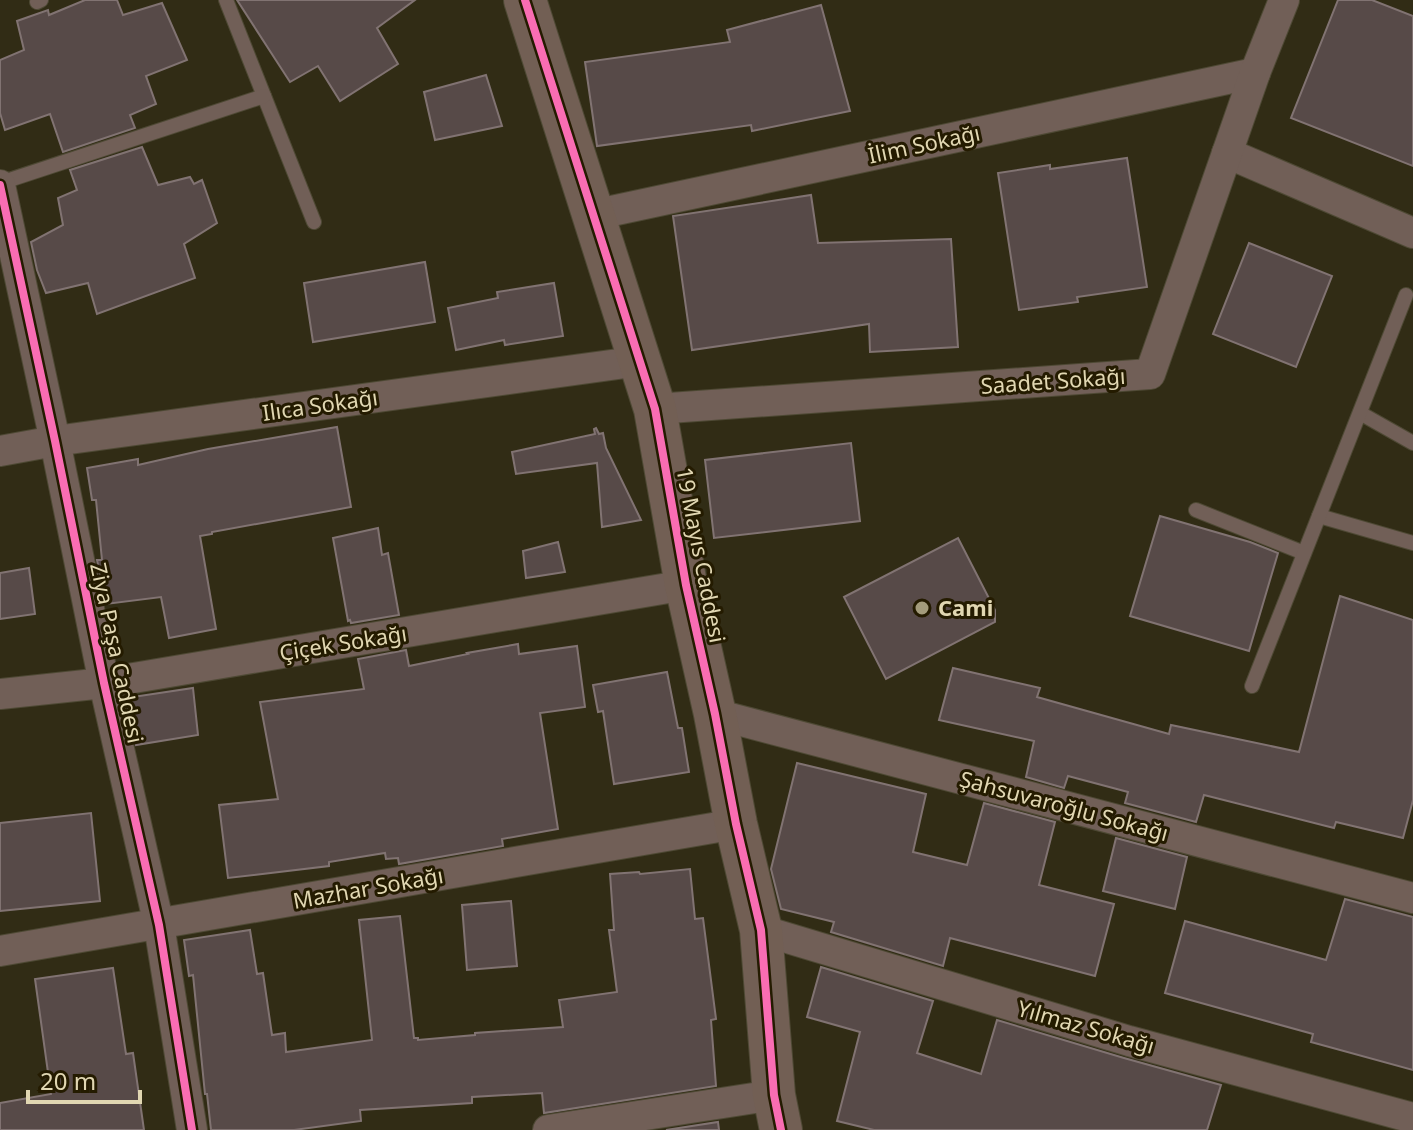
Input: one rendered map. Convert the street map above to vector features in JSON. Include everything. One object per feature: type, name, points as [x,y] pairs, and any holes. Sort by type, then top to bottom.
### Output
[{"type":"street","name":"19 Mayıs Caddesi","points":[[525,0],[655,409],[686,585],[761,930],[778,1112]]},
{"type":"street","name":"Saadet Sokağı","points":[[655,409],[1150,374],[1255,73],[1284,0]]},
{"type":"street","name":"İlim Sokağı","points":[[593,215],[1255,73]]},
{"type":"street","points":[[1227,153],[1413,233]]},
{"type":"street","name":"Ziya Paşa Caddesi","points":[[0,184],[104,683],[159,925],[192,1130]]},
{"type":"street","name":"Ilıca Sokağı","points":[[0,451],[640,361]]},
{"type":"street","name":"Çiçek Sokağı","points":[[0,694],[104,683],[686,585]]},
{"type":"street","name":"Şahsuvaroğlu Sokağı","points":[[715,714],[1413,898]]},
{"type":"street","name":"Mazhar Sokağı","points":[[0,951],[736,824]]},
{"type":"street","name":"Yılmaz Sokağı","points":[[761,930],[1129,1041],[1413,1118]]},
{"type":"street","points":[[548,1130],[778,1112]]},
{"type":"lane","points":[[226,0],[314,222]]},
{"type":"lane","points":[[0,184],[264,96]]},
{"type":"lane","points":[[1252,686],[1406,295]]},
{"type":"lane","points":[[1360,413],[1413,443]]},
{"type":"lane","points":[[1196,510],[1304,553]]},
{"type":"lane","points":[[1319,516],[1413,543]]},
{"type":"building","points":[[85,0],[117,0],[123,15],[162,3],[187,60],[146,76],[156,104],[130,115],[135,128],[63,152],[50,114],[5,130],[0,113],[0,60],[24,50],[17,21],[48,10],[49,15]]},
{"type":"building","points":[[237,0],[415,0],[377,28],[398,64],[340,101],[318,66],[290,82]]},
{"type":"building","points":[[1338,0],[1372,0],[1413,16],[1413,166],[1291,118]]},
{"type":"building","points":[[821,5],[850,111],[752,131],[751,125],[597,146],[585,62],[730,42],[727,30]]},
{"type":"building","points":[[486,75],[502,126],[435,140],[424,92]]},
{"type":"building","points":[[142,147],[158,185],[190,177],[194,184],[202,180],[217,223],[184,244],[195,278],[97,314],[88,283],[46,293],[31,242],[63,225],[58,198],[77,190],[70,170]]},
{"type":"building","points":[[1127,158],[1147,287],[1077,297],[1078,302],[1019,310],[998,173]]},
{"type":"building","points":[[811,195],[818,243],[951,239],[958,347],[870,352],[869,324],[692,350],[673,216]]},
{"type":"building","points":[[1249,243],[1332,276],[1296,367],[1213,334]]},
{"type":"building","points":[[425,262],[435,322],[313,342],[304,283]]},
{"type":"building","points":[[554,283],[563,336],[505,345],[504,340],[456,350],[448,308],[498,298],[497,292]]},
{"type":"building","points":[[337,427],[351,507],[200,536],[216,629],[169,638],[161,597],[106,604],[97,560],[102,560],[96,500],[92,500],[87,468],[138,459],[138,465],[208,449]]},
{"type":"building","points":[[596,428],[599,434],[603,433],[606,448],[641,520],[602,527],[597,463],[516,474],[512,452],[595,434]]},
{"type":"building","points":[[851,443],[860,521],[714,538],[705,460]]},
{"type":"building","points":[[1160,516],[1278,553],[1249,651],[1130,616]]},
{"type":"building","points":[[378,528],[382,555],[388,553],[399,615],[351,623],[348,621],[333,538]]},
{"type":"building","name":"Cami","points":[[958,538],[995,610],[995,622],[886,679],[844,597]]},
{"type":"building","points":[[558,542],[565,572],[526,578],[523,551]]},
{"type":"building","points":[[29,568],[35,614],[0,619],[0,573]]},
{"type":"building","points":[[1340,596],[1413,620],[1413,800],[1403,838],[1336,822],[1334,828],[1204,795],[1196,822],[1125,803],[1128,792],[1068,776],[1064,788],[1026,777],[1034,741],[939,720],[953,668],[1040,688],[1037,697],[1169,734],[1171,725],[1299,752]]},
{"type":"building","points":[[518,644],[519,654],[577,646],[585,707],[540,713],[558,829],[502,839],[503,846],[399,864],[398,858],[386,859],[385,853],[329,862],[329,866],[228,878],[219,805],[278,799],[260,702],[364,689],[358,659],[406,650],[409,666]]},
{"type":"building","points":[[667,672],[678,728],[682,728],[689,772],[614,784],[603,711],[598,712],[593,685]]},
{"type":"building","points":[[193,688],[198,735],[136,745],[126,698]]},
{"type":"building","points":[[797,763],[926,794],[913,852],[967,865],[984,803],[1055,822],[1039,885],[1114,904],[1095,976],[950,938],[943,966],[831,932],[834,922],[781,909],[771,869]]},
{"type":"building","points":[[91,813],[100,901],[0,911],[0,823]]},
{"type":"building","points":[[1116,838],[1187,857],[1175,909],[1103,891]]},
{"type":"building","points":[[690,869],[695,919],[703,918],[716,1019],[711,1020],[716,1086],[544,1113],[542,1093],[472,1097],[472,1103],[360,1110],[361,1121],[294,1130],[211,1130],[193,975],[189,976],[184,940],[250,930],[257,974],[263,973],[272,1035],[285,1033],[286,1052],[372,1040],[359,920],[400,916],[414,1038],[563,1027],[559,1000],[617,992],[609,930],[614,930],[610,874]]},
{"type":"building","points":[[1345,899],[1413,917],[1413,1070],[1311,1042],[1313,1034],[1165,993],[1185,921],[1326,960]]},
{"type":"building","points":[[511,901],[517,966],[467,970],[462,905]]},
{"type":"building","points":[[821,967],[933,1001],[917,1053],[981,1074],[997,1020],[1221,1085],[1207,1130],[874,1130],[837,1121],[860,1032],[807,1017]]},
{"type":"building","points":[[113,968],[126,1054],[133,1053],[144,1130],[0,1130],[0,1103],[51,1094],[35,979]]},
{"type":"building","points":[[718,1122],[719,1130],[666,1130]]},
{"type":"cycle path","points":[[525,0],[655,409],[686,585],[761,930],[774,1095],[781,1130]]},
{"type":"cycle path","points":[[0,185],[104,683],[159,925],[192,1130]]},
{"type":"place","name":"Cami","points":[[922,608]]}]
